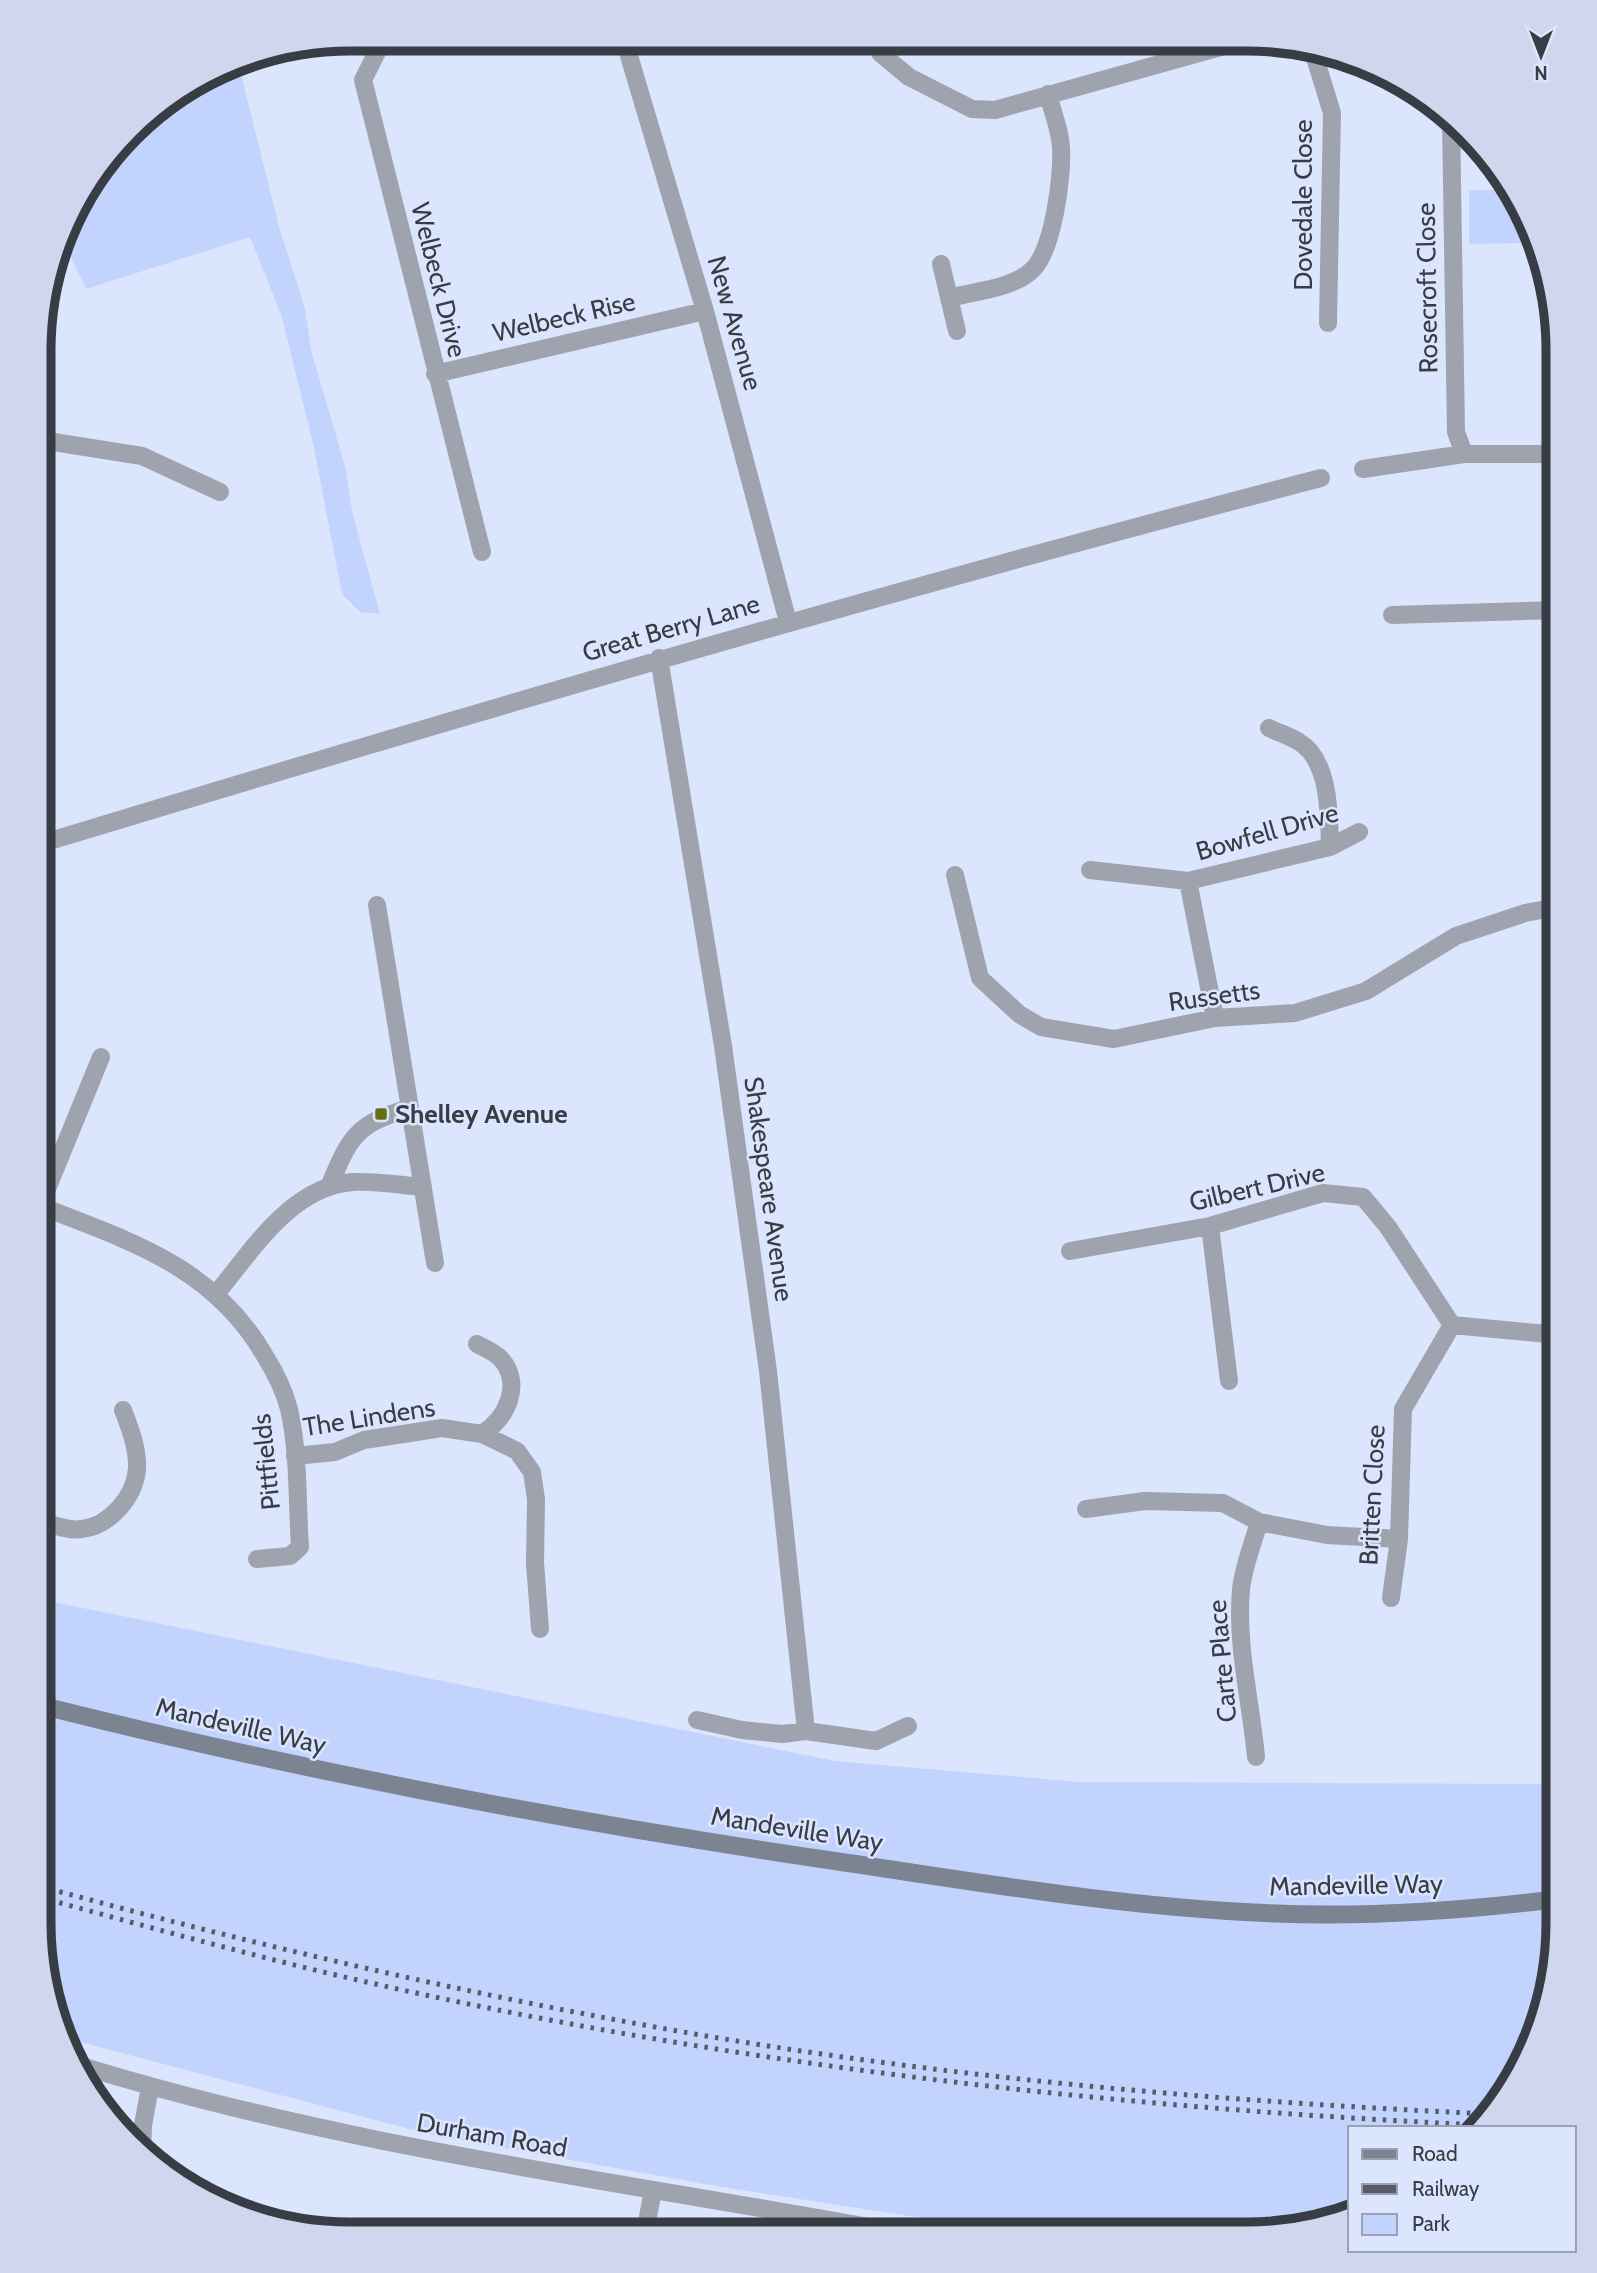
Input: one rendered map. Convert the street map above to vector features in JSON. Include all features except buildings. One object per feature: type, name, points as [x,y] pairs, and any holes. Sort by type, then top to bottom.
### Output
[{"type":"main road","name":"Mandeville Way","points":[[51,1708],[288,1764],[547,1815],[723,1845],[1081,1895],[1263,1913],[1326,1915],[1468,1910],[1546,1900]]},
{"type":"street","name":"Welbeck Drive","points":[[378,51],[363,80],[482,552]]},
{"type":"street","name":"New Avenue","points":[[628,51],[705,312],[788,622]]},
{"type":"street","points":[[880,51],[891,65],[972,109],[995,110],[1205,51]]},
{"type":"street","name":"Dovedale Close","points":[[1315,58],[1332,113],[1328,323]]},
{"type":"street","points":[[949,298],[1018,280],[1034,270],[1046,248],[1060,180],[1061,145],[1048,94]]},
{"type":"street","name":"Rosecroft Close","points":[[1451,131],[1456,432],[1464,454]]},
{"type":"street","points":[[941,264],[957,331]]},
{"type":"street","name":"Welbeck Rise","points":[[435,374],[705,312]]},
{"type":"street","points":[[51,442],[142,456],[220,492]]},
{"type":"street","points":[[1363,469],[1464,454],[1546,454]]},
{"type":"street","name":"Great Berry Lane","points":[[51,841],[660,658],[1056,547],[1321,478]]},
{"type":"street","points":[[1392,615],[1546,610]]},
{"type":"street","name":"Shakespeare Avenue","points":[[660,658],[723,1046],[768,1371],[806,1731]]},
{"type":"street","points":[[1269,728],[1301,743],[1320,765],[1329,816],[1330,847]]},
{"type":"street","name":"Bowfell Drive","points":[[1090,870],[1188,881],[1330,847],[1359,832]]},
{"type":"street","name":"Russetts","points":[[955,875],[980,978],[1019,1014],[1041,1027],[1114,1039],[1215,1018],[1295,1013],[1366,991],[1456,936],[1525,913],[1546,909]]},
{"type":"street","name":"Bowfell Drive","points":[[1188,881],[1215,1018]]},
{"type":"street","points":[[377,905],[435,1263]]},
{"type":"street","points":[[51,1179],[101,1057]]},
{"type":"street","points":[[329,1187],[354,1137],[375,1118],[410,1108]]},
{"type":"street","points":[[216,1294],[277,1222],[308,1196],[329,1187],[353,1182],[423,1187]]},
{"type":"street","name":"Gilbert Drive","points":[[1070,1251],[1210,1226],[1323,1194],[1363,1197],[1388,1227],[1452,1325]]},
{"type":"street","name":"Pittfields","points":[[51,1210],[145,1247],[168,1259],[216,1294],[250,1330],[279,1381],[289,1409],[295,1456],[300,1547],[290,1556],[257,1559]]},
{"type":"street","points":[[1210,1226],[1229,1381]]},
{"type":"street","points":[[1452,1325],[1546,1334]]},
{"type":"street","name":"Britten Close","points":[[1391,1598],[1399,1539],[1403,1409],[1452,1325]]},
{"type":"street","points":[[477,1344],[499,1356],[511,1374],[508,1403],[499,1423],[482,1434]]},
{"type":"street","points":[[51,1524],[68,1529],[97,1525],[132,1492],[137,1468],[132,1435],[122,1410]]},
{"type":"street","name":"The Lindens","points":[[295,1456],[335,1452],[365,1440],[442,1428],[482,1434],[517,1451],[531,1472],[537,1499],[535,1563],[540,1629]]},
{"type":"street","points":[[1086,1509],[1145,1501],[1223,1503],[1259,1522],[1327,1535],[1399,1539]]},
{"type":"street","name":"Carte Place","points":[[1256,1757],[1251,1702],[1245,1675],[1241,1590],[1259,1522]]},
{"type":"street","points":[[697,1720],[782,1734],[806,1731],[876,1741],[908,1726]]},
{"type":"street","name":"Durham Road","points":[[89,2068],[150,2087],[408,2147],[838,2222]]},
{"type":"street","points":[[142,2139],[150,2087]]},
{"type":"street","points":[[647,2222],[653,2190]]},
{"type":"green space","points":[[240,72],[279,227],[305,308],[311,350],[346,470],[352,511],[380,614],[360,612],[342,594],[314,448],[282,317],[250,237],[86,289],[68,250],[101,184],[138,138],[153,125],[200,91]]},
{"type":"green space","points":[[1469,190],[1500,190],[1526,243],[1469,244]]},
{"type":"green space","points":[[51,1601],[835,1761],[1079,1782],[1546,1784],[1544,1962],[1530,2019],[1506,2073],[1467,2126],[1348,2126],[1348,2204],[1325,2212],[1267,2222],[948,2222],[716,2186],[436,2136],[75,2041],[56,1982],[51,1943]]},
{"type":"railway","points":[[51,1889],[189,1926],[416,1979],[568,2011],[749,2043],[854,2059],[1065,2084],[1278,2102],[1477,2113]]},
{"type":"railway","points":[[51,1900],[323,1972],[609,2031],[754,2055],[1044,2092],[1190,2106],[1468,2124]]},
{"type":"place","name":"Shelley Avenue","points":[[381,1114]]}]
